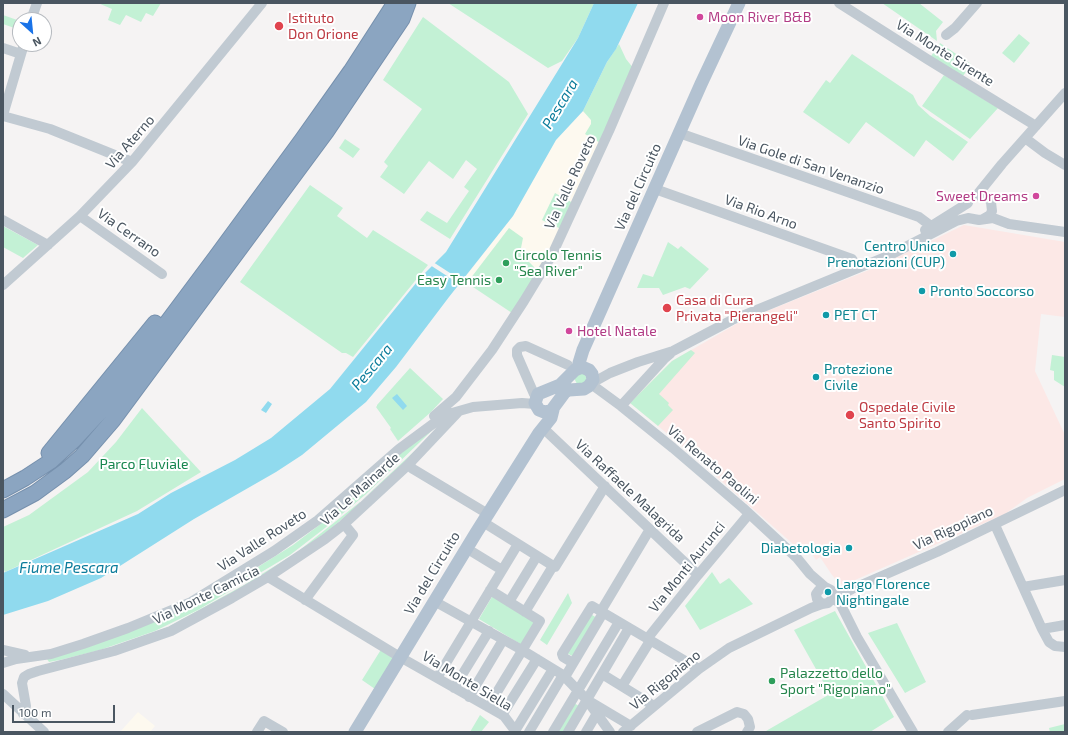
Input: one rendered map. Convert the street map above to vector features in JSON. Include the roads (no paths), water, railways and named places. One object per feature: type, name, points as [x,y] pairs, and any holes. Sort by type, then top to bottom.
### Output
[{"type":"highway","points":[[3,499],[49,472],[69,456],[93,433],[122,396],[219,259],[395,3]]},
{"type":"highway","points":[[3,490],[51,461],[90,424],[110,400],[219,259],[368,61],[407,3]]},
{"type":"highway","points":[[3,510],[34,493],[65,471],[82,456],[113,420],[326,132],[402,19],[407,3]]},
{"type":"highway","points":[[3,490],[28,473],[56,446],[188,281],[373,28],[381,25]]},
{"type":"main road","name":"Via del Circuito","points":[[732,20],[739,3]]},
{"type":"main road","name":"Via del Circuito","points":[[355,732],[466,548],[541,431],[551,418],[553,410],[565,392],[569,390],[581,376],[579,363],[583,350],[722,36],[745,3]]},
{"type":"main road","points":[[536,401],[560,385],[581,376]]},
{"type":"main road","points":[[536,401],[544,412],[553,410]]},
{"type":"main road","points":[[536,401],[541,431]]},
{"type":"street","name":"Via Aterno","points":[[3,285],[80,216],[132,162],[262,3]]},
{"type":"street","name":"Via Valle Roveto","points":[[399,449],[403,442],[456,397],[492,350],[552,255],[609,131],[664,3]]},
{"type":"street","name":"Via Monte Sirente","points":[[839,3],[1036,126]]},
{"type":"street","points":[[946,35],[955,28],[977,3]]},
{"type":"street","points":[[3,48],[21,54],[5,99],[3,115],[50,129],[132,162]]},
{"type":"street","points":[[457,411],[473,407],[536,401],[517,355],[517,350],[520,347],[526,346],[581,376],[610,373],[673,351],[732,320],[871,259],[907,240],[968,203],[977,195],[993,174],[1036,126],[1062,104],[1065,94]]},
{"type":"street","name":"Via Gole di San Venanzio","points":[[679,133],[919,217],[931,226]]},
{"type":"street","points":[[1025,138],[1045,153],[1065,165]]},
{"type":"street","points":[[980,219],[990,215],[991,203],[988,186],[993,174]]},
{"type":"street","name":"Via Rio Arno","points":[[655,189],[852,259],[854,262],[853,264]]},
{"type":"street","points":[[977,195],[982,195],[1017,224]]},
{"type":"street","points":[[968,203],[969,212],[980,219]]},
{"type":"street","name":"Via Cerrano","points":[[80,216],[162,274]]},
{"type":"street","points":[[652,358],[675,343],[729,315],[853,264],[907,247],[956,221],[968,218],[993,218],[1009,224],[1065,232]]},
{"type":"street","points":[[3,220],[48,244]]},
{"type":"street","points":[[621,406],[673,351]]},
{"type":"street","name":"Via Renato Paolini","points":[[581,376],[673,448],[749,514],[797,558],[810,574],[832,596]]},
{"type":"street","name":"Via Valle Roveto","points":[[3,663],[16,659],[51,654],[113,634],[191,602],[274,551],[318,520],[399,449],[438,419],[457,411]]},
{"type":"street","name":"Via Le Mainarde","points":[[268,577],[325,539],[344,524],[408,465],[457,411]]},
{"type":"street","name":"Via Raffaele Malagrida","points":[[541,431],[605,486],[698,575]]},
{"type":"street","points":[[408,465],[413,470],[485,518],[518,544],[554,567]]},
{"type":"street","points":[[525,612],[605,486]]},
{"type":"street","name":"Via Rigopiano","points":[[627,729],[699,669],[730,648],[832,596],[908,565],[995,525],[1065,490]]},
{"type":"street","name":"Via Monti Aurunci","points":[[622,686],[649,640],[698,575],[749,514]]},
{"type":"street","points":[[305,600],[353,535],[344,524]]},
{"type":"street","points":[[995,525],[1049,642],[1055,646],[1065,647]]},
{"type":"street","points":[[529,732],[585,644],[648,527]]},
{"type":"street","points":[[437,678],[518,544]]},
{"type":"street","points":[[466,548],[502,570]]},
{"type":"street","points":[[509,602],[537,556]]},
{"type":"street","name":"Via Monte Camicia","points":[[23,714],[26,709],[26,703],[22,682],[24,677],[29,674],[114,651],[171,630],[268,577],[400,657]]},
{"type":"street","points":[[1023,587],[1065,580]]},
{"type":"street","points":[[488,707],[540,621],[490,590]]},
{"type":"street","points":[[832,596],[913,732]]},
{"type":"street","points":[[434,601],[522,650],[564,676],[587,700],[596,715],[610,732]]},
{"type":"street","points":[[573,663],[563,657],[562,654],[592,606],[699,669]]},
{"type":"street","points":[[553,732],[619,622]]},
{"type":"street","points":[[1042,629],[1065,625]]},
{"type":"street","points":[[568,732],[630,628]]},
{"type":"street","points":[[454,688],[489,631]]},
{"type":"street","points":[[469,696],[503,640]]},
{"type":"street","points":[[585,644],[611,659]]},
{"type":"street","name":"Via Valle Roveto","points":[[3,650],[32,657]]},
{"type":"street","name":"Via Monte Siella","points":[[400,657],[502,715],[516,732]]},
{"type":"street","points":[[502,715],[537,659]]},
{"type":"street","points":[[516,732],[553,669]]},
{"type":"street","points":[[602,674],[654,706]]},
{"type":"street","points":[[3,694],[41,731]]},
{"type":"street","points":[[587,700],[627,729]]},
{"type":"street","points":[[948,732],[969,715],[1065,700]]},
{"type":"street","points":[[697,732],[737,712],[744,714],[748,719],[750,727],[747,732]]},
{"type":"street","points":[[586,732],[596,715]]},
{"type":"street","points":[[261,728],[283,732]]},
{"type":"water","name":"Fiume Pescara","points":[[594,3],[638,3],[616,49],[607,62],[583,111],[556,140],[513,216],[396,367],[366,402],[302,455],[276,472],[194,519],[101,578],[48,601],[3,615],[3,573],[138,514],[171,493],[235,460],[271,438],[330,389],[421,277],[446,252],[578,38]]},
{"type":"water","points":[[397,394],[407,406],[403,410],[392,398]]},
{"type":"water","points":[[268,401],[272,404],[266,413],[261,410]]},
{"type":"place","name":"Moon River B&B","points":[[700,17]]},
{"type":"place","name":"Istituto Don Orione","points":[[279,26]]},
{"type":"place","name":"Sweet Dreams","points":[[1036,196]]},
{"type":"place","name":"Centro Unico Prenotazioni (CUP)","points":[[953,254]]},
{"type":"place","name":"Circolo Tennis \"Sea River\"","points":[[506,263]]},
{"type":"place","name":"Easy Tennis","points":[[499,280]]},
{"type":"place","name":"Pronto Soccorso","points":[[922,291]]},
{"type":"place","name":"Casa di Cura Privata \"Pierangeli\"","points":[[667,308]]},
{"type":"place","name":"PET CT","points":[[826,315]]},
{"type":"place","name":"Hotel Natale","points":[[569,331]]},
{"type":"place","name":"Protezione Civile","points":[[816,377]]},
{"type":"place","name":"Ospedale Civile Santo Spirito","points":[[850,415]]},
{"type":"place","name":"Diabetologia","points":[[849,548]]},
{"type":"place","name":"Largo Florence Nightingale","points":[[828,592]]},
{"type":"place","name":"Palazzetto dello Sport \"Rigopiano\"","points":[[772,681]]},
{"type":"water label","name":"Pescara","points":[[560,104]]},
{"type":"water label","name":"Pescara","points":[[372,367]]},
{"type":"park label","name":"Parco Fluviale","points":[[144,464]]}]
